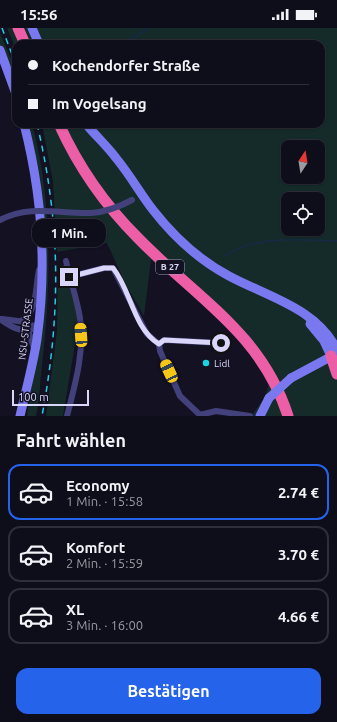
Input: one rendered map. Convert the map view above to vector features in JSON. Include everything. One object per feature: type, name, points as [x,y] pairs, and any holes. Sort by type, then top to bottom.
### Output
[{"type":"highway","points":[[18,28],[23,40]]},
{"type":"highway","name":"B 27","points":[[61,128],[82,168],[118,217],[138,238],[214,306],[249,343],[273,381],[288,416]]},
{"type":"highway","points":[[335,353],[337,374]]},
{"type":"street","points":[[32,28],[38,40]]},
{"type":"street","points":[[0,50],[12,83]]},
{"type":"street","name":"NSU-STRASSE","points":[[20,416],[35,351],[42,259],[37,187],[25,128]]},
{"type":"street","points":[[90,128],[116,158],[167,228],[197,256],[229,276],[303,313],[333,338],[335,353]]},
{"type":"street","points":[[0,220],[18,212],[33,210],[92,213],[109,210],[132,200],[141,193]]},
{"type":"street","points":[[21,321],[28,317],[33,309],[36,283],[42,259]]},
{"type":"street","points":[[66,261],[79,311],[81,335],[79,358],[67,416]]},
{"type":"street","points":[[69,277],[104,268],[113,268],[147,334],[159,344],[160,351],[180,396],[199,415],[216,412],[250,416]]},
{"type":"street","points":[[278,300],[298,313],[335,353]]},
{"type":"street","points":[[0,319],[21,321],[37,327]]},
{"type":"street","points":[[0,319],[9,326],[24,330],[30,330],[37,327]]},
{"type":"street","points":[[24,330],[29,333],[35,351]]},
{"type":"street","points":[[159,344],[164,340],[221,343]]},
{"type":"street","points":[[260,416],[269,398],[276,390],[291,378],[335,353]]},
{"type":"green space","points":[[7,28],[337,28],[337,416],[251,416],[265,397],[269,384],[249,347],[169,273],[151,260],[144,316],[126,285],[107,243],[57,252],[53,182],[43,128],[325,128],[325,40],[12,40]]},
{"type":"green space","points":[[0,33],[12,61],[12,77],[0,52]]},
{"type":"green space","points":[[29,128],[33,128],[44,183],[47,213],[48,275],[45,336],[39,397],[36,416],[27,416],[41,327],[39,190],[33,142]]},
{"type":"green space","points":[[64,265],[77,315],[77,332],[63,416],[46,416],[57,331],[58,266]]},
{"type":"waterway","points":[[129,40],[149,28]]},
{"type":"waterway","points":[[225,256],[236,249],[264,242],[279,240],[337,241]]},
{"type":"railway","points":[[2,28],[12,54]]},
{"type":"railway","points":[[38,128],[51,198],[56,270],[53,342],[42,416]]},
{"type":"place","name":"Lidl","points":[[206,363]]},
{"type":"route","points":[[69,277],[111,267],[115,269],[147,334],[154,341],[159,344],[162,340],[221,343]]}]
